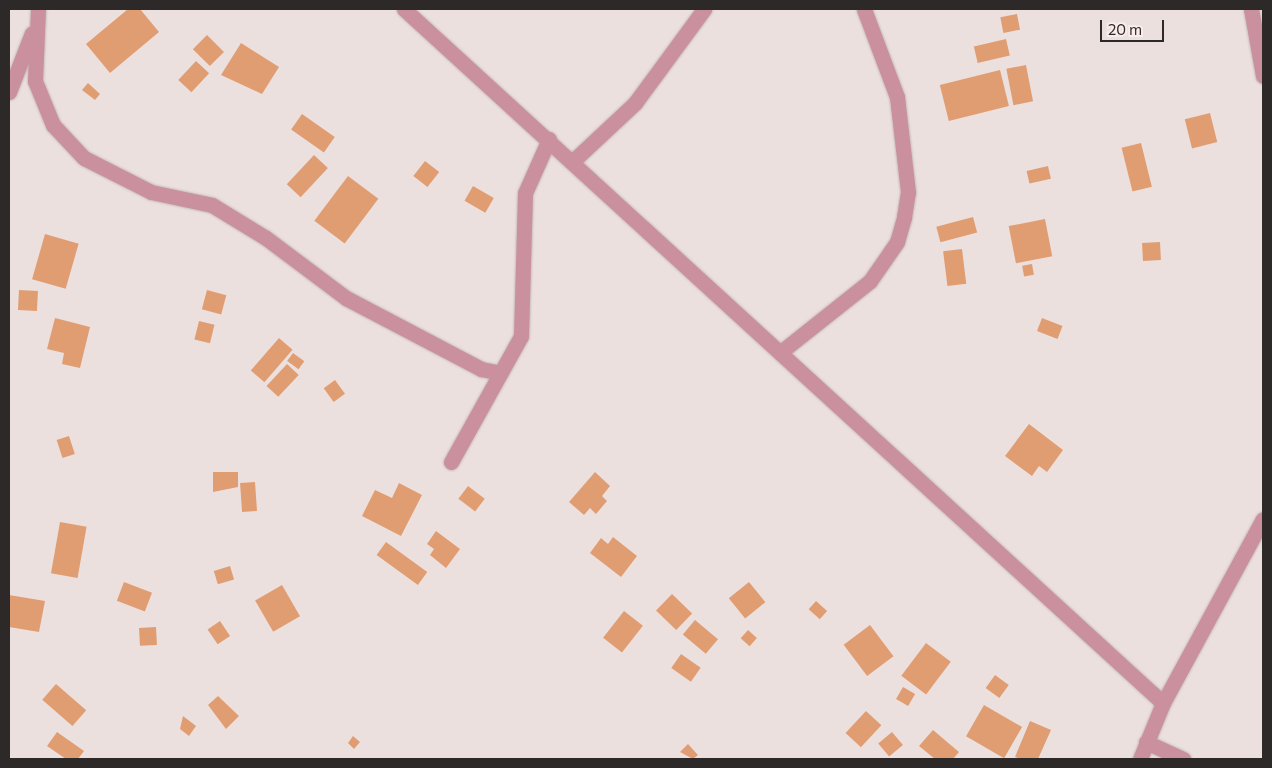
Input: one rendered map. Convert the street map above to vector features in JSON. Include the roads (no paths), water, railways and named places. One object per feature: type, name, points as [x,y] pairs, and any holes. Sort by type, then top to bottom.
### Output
[{"type":"street","points":[[9,92],[35,24],[38,9]]},
{"type":"street","points":[[404,9],[782,351],[1163,703]]},
{"type":"street","points":[[573,161],[635,104],[704,9]]},
{"type":"street","points":[[782,351],[870,280],[897,242],[904,217],[908,192],[897,97],[864,9]]},
{"type":"street","points":[[1251,9],[1263,76]]},
{"type":"street","points":[[35,24],[35,81],[53,125],[84,158],[151,192],[212,205],[266,238],[346,298],[481,369],[501,373]]},
{"type":"street","points":[[451,462],[521,336],[525,193],[548,139]]},
{"type":"street","points":[[1140,759],[1163,703],[1263,519]]},
{"type":"street","points":[[1146,742],[1183,759]]}]
